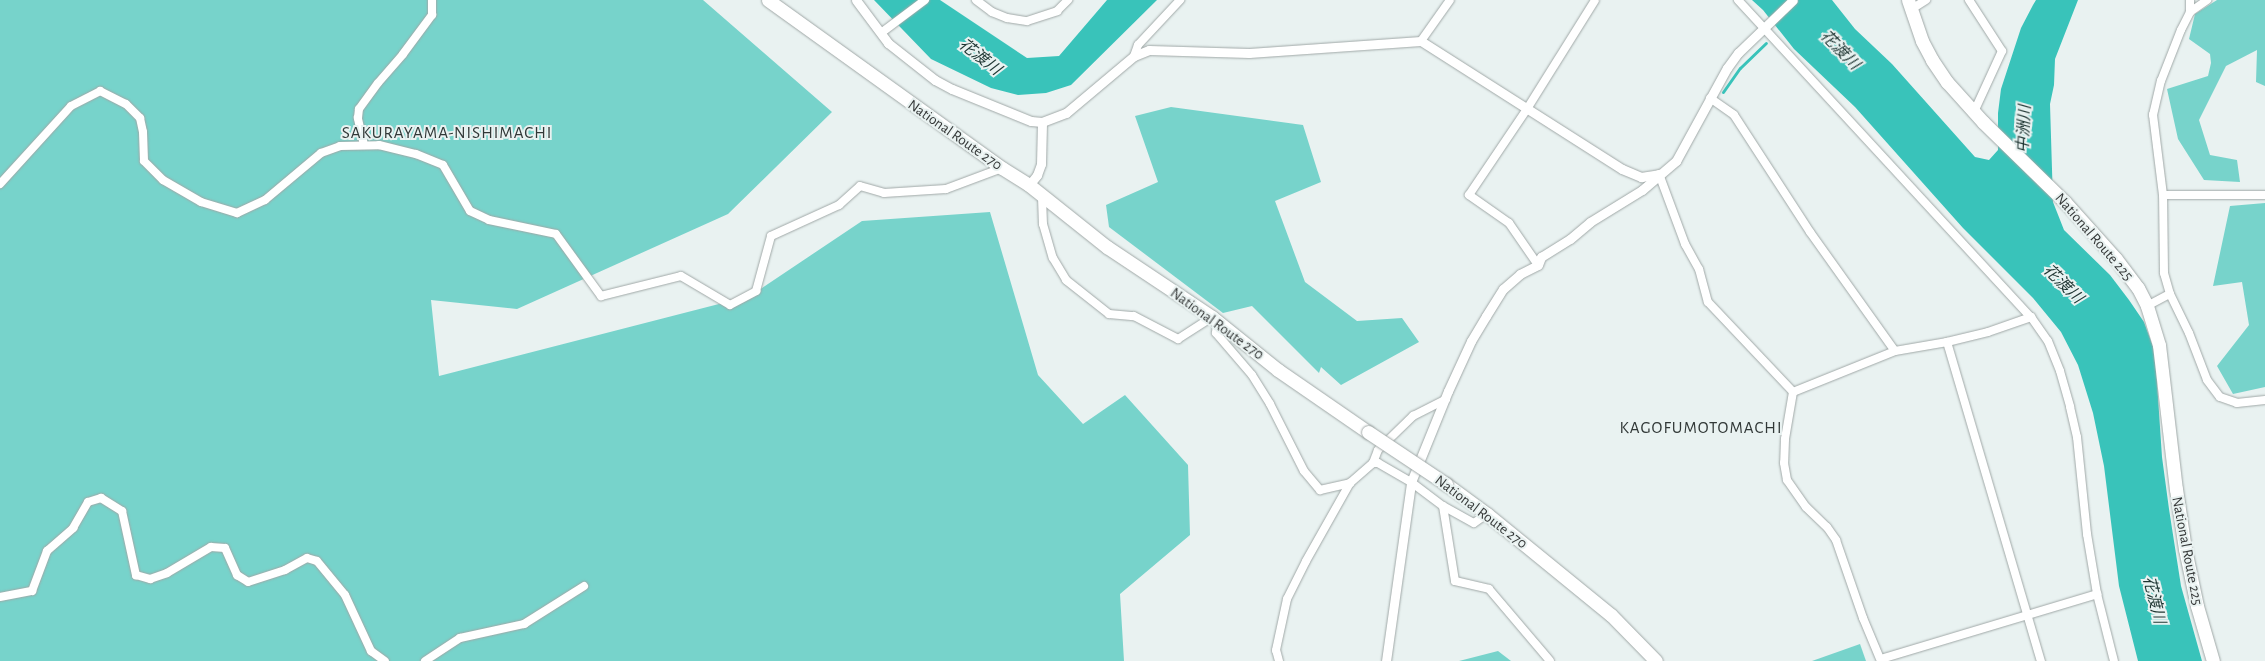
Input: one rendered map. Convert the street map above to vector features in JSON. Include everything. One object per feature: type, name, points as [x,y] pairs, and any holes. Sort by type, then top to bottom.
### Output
[{"type":"highway","name":"National Route 270","points":[[768,0],[1002,168],[1029,185],[1042,197],[1107,247],[1215,320],[1278,370],[1488,514],[1611,614],[1656,661]]},
{"type":"highway","name":"National Route 225","points":[[1909,5],[1932,60],[1947,82],[1974,112],[2065,202],[2116,259],[2138,288],[2147,306],[2159,345],[2176,489],[2185,549],[2197,606],[2213,661]]},
{"type":"street","points":[[364,145],[358,118],[359,109],[378,82],[403,54],[432,15],[432,0]]},
{"type":"street","points":[[856,0],[881,34],[895,49],[935,80],[1020,117],[1042,122],[1055,118],[1075,106],[1134,56],[1149,50],[1249,53],[1421,41],[1622,169],[1640,177],[1659,174]]},
{"type":"street","points":[[881,34],[926,0]]},
{"type":"street","points":[[976,0],[992,12],[1007,18],[1027,21],[1057,11],[1068,0]]},
{"type":"street","points":[[1134,56],[1138,45],[1180,0]]},
{"type":"street","points":[[1421,41],[1450,0]]},
{"type":"street","points":[[1538,265],[1509,223],[1469,195],[1527,109],[1596,0]]},
{"type":"street","points":[[1738,0],[1765,26],[2031,317],[2048,341],[2060,371],[2077,437],[2087,534],[2097,594],[2114,661]]},
{"type":"street","points":[[1386,661],[1411,482],[1471,341],[1503,289],[1520,274],[1538,265],[1541,257],[1570,239],[1590,222],[1642,190],[1676,161],[1710,98],[1738,54],[1792,0]]},
{"type":"street","points":[[1909,5],[1926,0]]},
{"type":"street","points":[[1970,0],[2002,51],[1974,112]]},
{"type":"street","points":[[2190,0],[2190,12],[2161,81],[2153,114],[2163,195],[2164,273],[2170,294],[2189,333],[2207,380],[2220,397],[2237,403],[2265,400]]},
{"type":"street","points":[[2190,12],[2208,0]]},
{"type":"street","points":[[0,184],[70,106],[100,91],[126,104],[140,118],[143,132],[144,161],[163,180],[200,202],[237,213],[265,200],[321,153],[340,146],[379,145],[416,154],[443,165],[470,211],[489,220],[556,234],[601,296],[681,276],[730,305],[756,291],[772,236],[839,205],[860,186],[884,193],[946,189],[1002,168]]},
{"type":"street","points":[[1710,98],[1734,115],[1810,232],[1895,351]]},
{"type":"street","points":[[1029,185],[1038,175],[1042,164],[1042,122]]},
{"type":"street","points":[[1659,174],[1685,244],[1699,269],[1708,302],[1794,392]]},
{"type":"street","points":[[2163,195],[2265,195]]},
{"type":"street","points":[[1042,197],[1042,224],[1053,258],[1066,280],[1109,314],[1134,316],[1178,339],[1215,320],[1216,333],[1252,375],[1270,404],[1304,471],[1320,490],[1350,483]]},
{"type":"street","points":[[2147,306],[2170,294]]},
{"type":"street","points":[[1794,392],[1895,351],[1947,342],[1988,332],[2031,317]]},
{"type":"street","points":[[1947,342],[2041,661]]},
{"type":"street","points":[[1794,392],[1785,439],[1784,463],[1787,480],[1806,507],[1827,527],[1836,540],[1863,618],[1881,660],[2027,613],[2097,594]]},
{"type":"street","points":[[1279,661],[1276,650],[1287,599],[1306,561],[1350,483],[1373,463],[1378,450],[1413,416],[1446,399]]},
{"type":"street","points":[[1373,463],[1378,463],[1411,482],[1443,506],[1474,523],[1488,514]]},
{"type":"street","points":[[0,597],[32,591],[47,551],[73,528],[88,502],[101,498],[122,511],[136,575],[150,579],[167,573],[211,547],[225,548],[237,575],[248,582],[285,570],[306,558],[317,561],[345,596],[371,651],[385,661]]},
{"type":"street","points":[[1443,506],[1455,582],[1489,589],[1550,661]]},
{"type":"street","points":[[425,661],[460,638],[524,624],[584,586]]},
{"type":"shaded area","points":[[0,0],[703,0],[832,112],[728,214],[517,309],[431,300],[439,376],[750,296],[862,221],[990,212],[1038,375],[1083,424],[1125,395],[1188,465],[1190,535],[1120,594],[1124,661],[0,661]]},
{"type":"shaded area","points":[[2217,0],[2265,0],[2265,86],[2256,82],[2257,50],[2226,66],[2199,120],[2210,155],[2237,160],[2240,182],[2204,180],[2178,139],[2167,89],[2208,76],[2211,63],[2210,54],[2189,39],[2195,14]]},
{"type":"shaded area","points":[[1171,107],[1303,125],[1321,182],[1275,201],[1305,282],[1357,321],[1402,318],[1419,342],[1341,385],[1321,367],[1319,373],[1252,306],[1223,313],[1109,227],[1106,205],[1158,182],[1135,116]]},
{"type":"shaded area","points":[[2265,203],[2265,387],[2233,394],[2217,366],[2249,325],[2242,282],[2213,286],[2230,206]]},
{"type":"shaded area","points":[[1860,644],[1866,661],[1812,661]]},
{"type":"shaded area","points":[[1498,651],[1511,661],[1459,661]]},
{"type":"water","name":"花渡川","points":[[874,0],[940,0],[1027,58],[1059,56],[1107,0],[1157,0],[1071,85],[1046,93],[1018,95],[991,88],[931,59]]},
{"type":"water","points":[[1752,0],[1832,0],[1855,29],[1892,64],[1975,157],[1989,160],[1998,150],[1998,113],[2001,89],[2021,28],[2033,5],[2036,0],[2078,0],[2055,59],[2054,85],[2050,104],[2053,202],[2064,230],[2110,275],[2144,322],[2155,352],[2162,457],[2169,509],[2181,586],[2202,661],[2138,661],[2119,586],[2104,466],[2093,413],[2078,365],[2061,332],[2033,298],[1963,228],[1855,107],[1794,49],[1763,10]]},
{"type":"waterway","points":[[1723,92],[1740,68],[1766,43]]},
{"type":"district","name":"SAKURAYAMA-NISHIMACHI","points":[[447,133]]},
{"type":"district","name":"KAGOFUMOTOMACHI","points":[[1701,428]]},
{"type":"water label","name":"中洲川","points":[[2024,129]]}]
